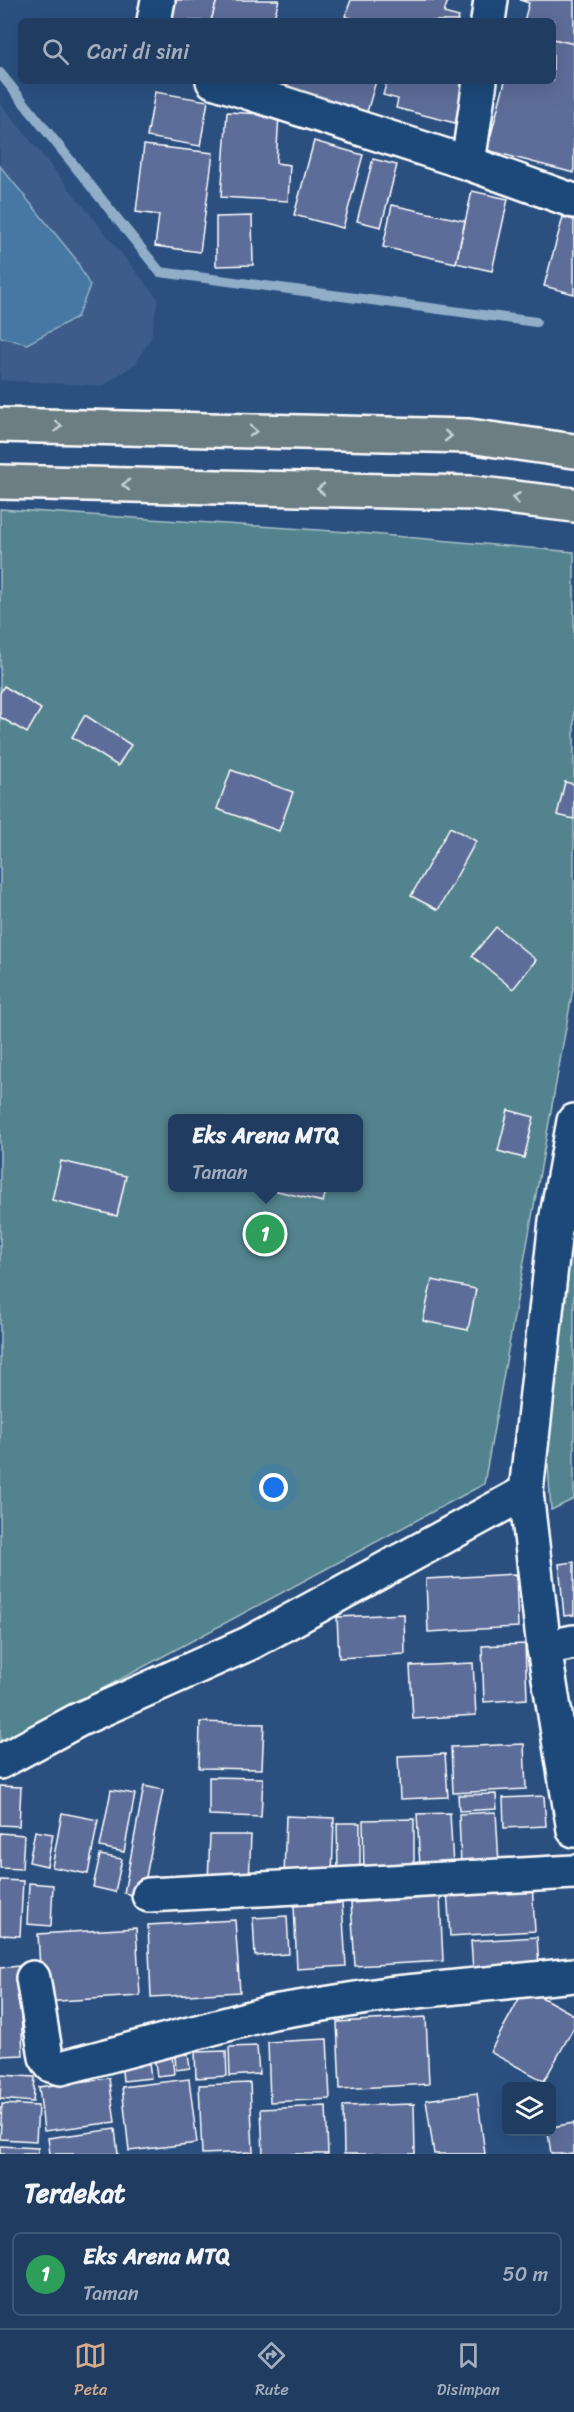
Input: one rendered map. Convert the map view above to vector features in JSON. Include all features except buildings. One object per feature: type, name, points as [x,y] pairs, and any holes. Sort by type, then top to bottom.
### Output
[{"type":"highway","points":[[0,424],[469,436],[574,452]]},
{"type":"highway","points":[[0,482],[473,493],[574,505]]},
{"type":"street","points":[[155,18],[159,0]]},
{"type":"street","points":[[488,18],[491,0]]},
{"type":"street","points":[[222,84],[468,163],[574,201]]},
{"type":"street","points":[[468,163],[480,84]]},
{"type":"street","points":[[574,1121],[556,1221],[526,1492],[559,1645],[574,1830]]},
{"type":"street","points":[[0,1762],[78,1720],[250,1643],[526,1492]]},
{"type":"street","points":[[149,1896],[574,1872]]},
{"type":"street","points":[[33,1978],[46,2057],[51,2065],[61,2068],[273,2012],[387,1994],[574,1975]]},
{"type":"shaded area","points":[[0,103],[158,299],[151,337],[136,363],[103,386],[0,380]]},
{"type":"shaded area","points":[[0,166],[75,258],[90,286],[77,317],[27,344],[0,337]]},
{"type":"green space","points":[[0,509],[348,532],[574,552],[574,983],[484,1484],[0,1744]]},
{"type":"green space","points":[[574,1214],[574,1499],[551,1510],[545,1420]]},
{"type":"waterway","points":[[0,73],[160,272],[536,322]]},
{"type":"place","name":"Eks Arena MTQ","points":[[265,1234]]}]
